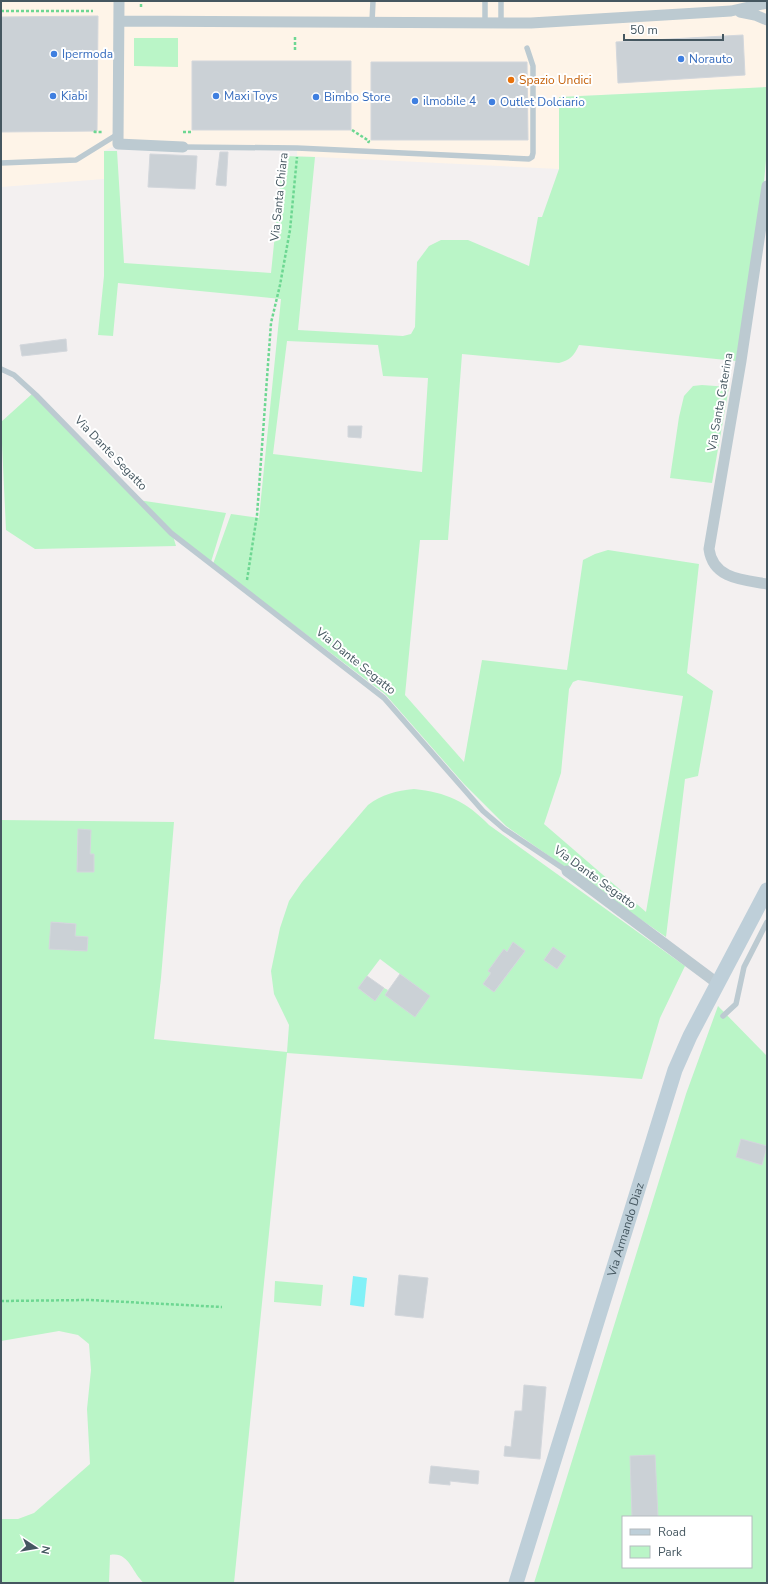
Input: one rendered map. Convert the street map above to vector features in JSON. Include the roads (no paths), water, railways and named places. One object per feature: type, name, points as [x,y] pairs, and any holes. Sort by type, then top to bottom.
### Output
[{"type":"street","points":[[118,134],[119,1]]},
{"type":"street","points":[[119,21],[562,22],[732,11],[767,3]]},
{"type":"street","points":[[732,11],[756,15],[767,20]]},
{"type":"street","name":"Via Santa Chiara","points":[[118,134],[118,144],[183,147]]},
{"type":"street","name":"Via Santa Caterina","points":[[767,186],[741,361],[709,549],[713,562],[725,575],[738,580],[767,584]]},
{"type":"street","name":"Via Dante Segatto","points":[[567,871],[717,983]]},
{"type":"street","name":"Via Armando Diaz","points":[[516,1583],[675,1070],[690,1036],[717,983],[767,890]]},
{"type":"lane","points":[[372,22],[373,1]]},
{"type":"lane","points":[[485,1],[485,22]]},
{"type":"lane","points":[[501,1],[501,22]]},
{"type":"lane","name":"Via Santa Chiara","points":[[183,147],[297,148],[530,158],[533,153],[533,66],[527,48]]},
{"type":"lane","points":[[1,163],[76,160],[118,134]]},
{"type":"lane","name":"Via Dante Segatto","points":[[1,369],[14,375],[36,395],[171,533],[384,698],[483,811],[504,829],[567,871]]},
{"type":"lane","points":[[723,1016],[736,1004],[744,968],[767,922]]},
{"type":"water","points":[[353,1276],[367,1278],[364,1307],[350,1305]]},
{"type":"place","name":"Ipermoda","points":[[54,54]]},
{"type":"place","name":"Norauto","points":[[681,59]]},
{"type":"place","name":"Spazio Undici","points":[[511,80]]},
{"type":"place","name":"Kiabi","points":[[53,96]]},
{"type":"place","name":"Maxi Toys","points":[[216,96]]},
{"type":"place","name":"Bimbo Store","points":[[316,97]]},
{"type":"place","name":"ilmobile 4","points":[[415,101]]},
{"type":"place","name":"Outlet Dolciario","points":[[492,102]]}]
